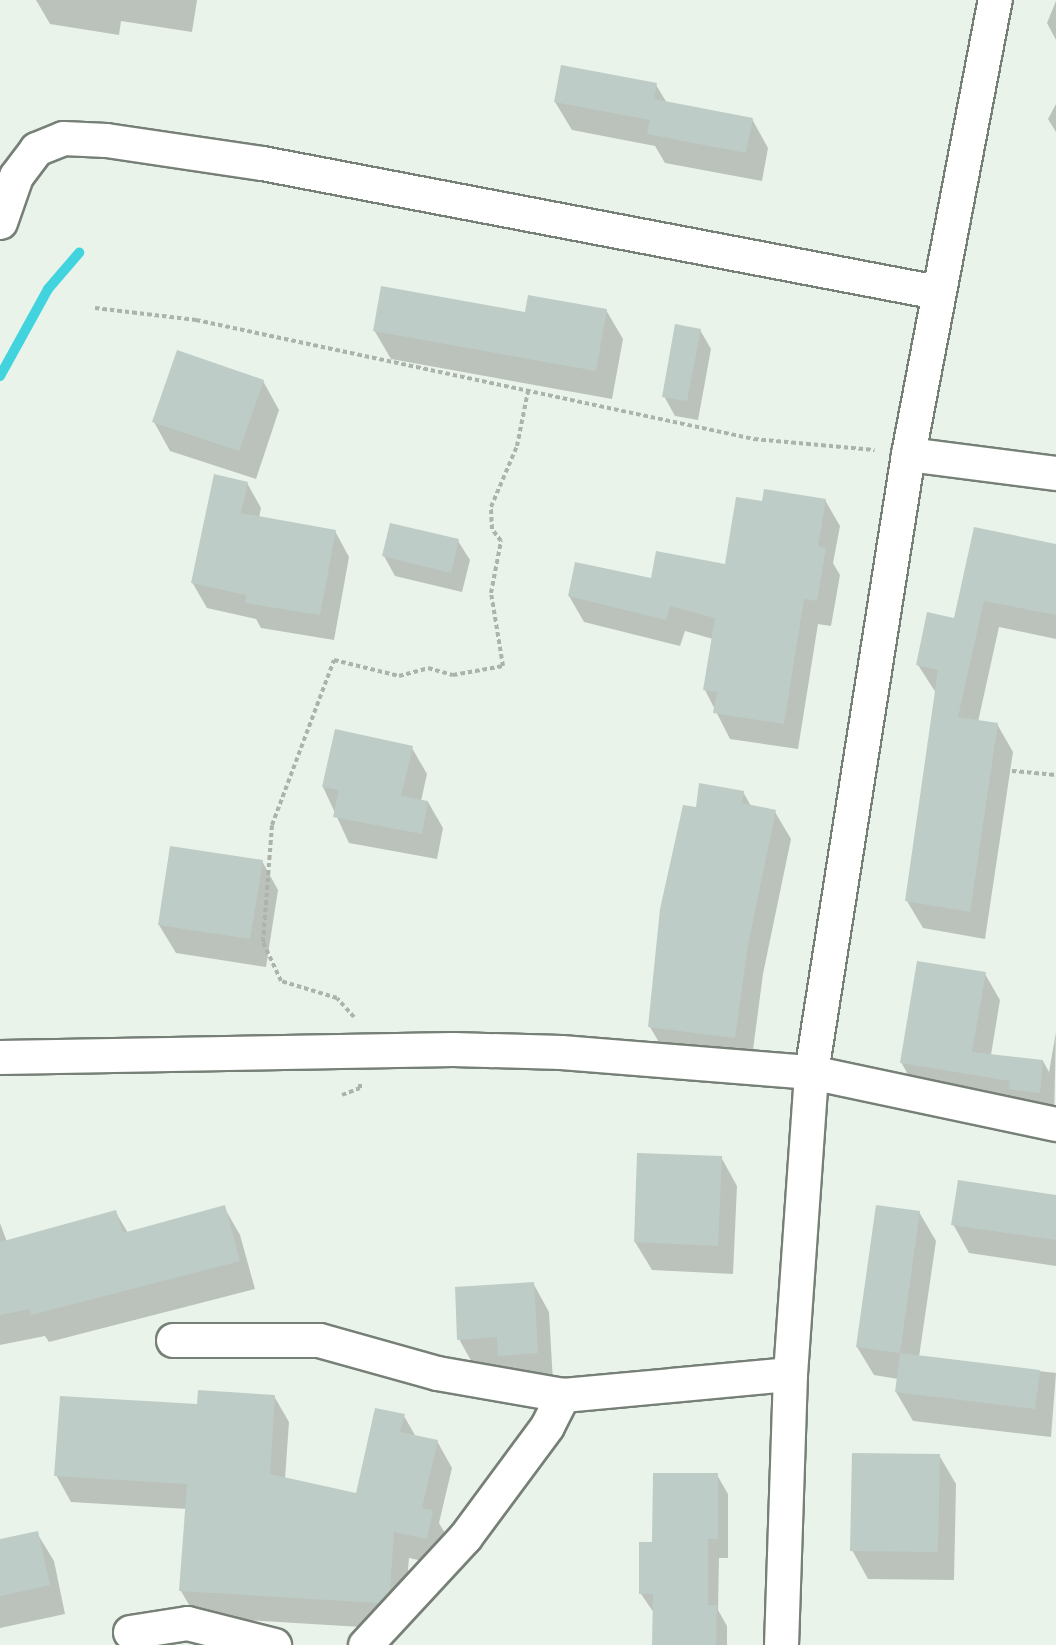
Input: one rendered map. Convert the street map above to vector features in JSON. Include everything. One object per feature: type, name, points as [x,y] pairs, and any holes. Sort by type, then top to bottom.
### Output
[{"type":"street","points":[[781,1645],[790,1374],[811,1072],[908,454],[937,292],[990,45],[995,0]]},
{"type":"street","points":[[990,45],[1007,0]]},
{"type":"street","points":[[0,222],[16,176],[36,149],[63,138],[106,140],[262,163],[937,292]]},
{"type":"street","points":[[908,454],[1056,473]]},
{"type":"street","points":[[0,1057],[356,1050],[561,1052],[811,1072],[1056,1124]]},
{"type":"street","points":[[173,1340],[319,1340],[437,1373],[563,1395],[790,1374]]},
{"type":"street","points":[[365,1645],[465,1537],[547,1426],[563,1395]]},
{"type":"street","points":[[130,1632],[187,1623],[274,1645]]},
{"type":"path","points":[[95,308],[196,320],[754,439],[908,454]]},
{"type":"path","points":[[342,1095],[360,1088],[355,1018],[337,998],[281,981],[263,942],[272,825],[334,660],[399,676],[428,668],[453,675],[503,666],[491,593],[501,541],[492,529],[491,507],[517,446],[528,391]]},
{"type":"path","points":[[1012,771],[1056,775]]},
{"type":"building","points":[[561,65],[657,83],[654,99],[753,118],[746,153],[647,134],[650,120],[554,102]]},
{"type":"building","points":[[381,286],[525,312],[528,295],[607,309],[596,371],[373,331]]},
{"type":"building","points":[[675,324],[701,329],[687,401],[662,397]]},
{"type":"building","points":[[177,350],[264,380],[239,451],[152,422]]},
{"type":"building","points":[[214,474],[248,482],[241,513],[336,530],[320,615],[245,603],[246,595],[191,583]]},
{"type":"building","points":[[764,489],[826,499],[818,546],[826,548],[817,601],[804,599],[784,724],[713,713],[717,692],[703,690],[715,618],[670,606],[666,620],[568,596],[575,562],[651,578],[656,551],[725,564],[736,497],[762,501]]},
{"type":"building","points":[[390,523],[459,539],[451,573],[382,556]]},
{"type":"building","points":[[974,527],[1056,544],[1056,615],[984,601],[958,717],[998,723],[970,912],[905,901],[938,670],[916,665],[927,612],[954,618]]},
{"type":"building","points":[[335,729],[413,746],[401,796],[428,801],[422,834],[333,817],[339,790],[322,787]]},
{"type":"building","points":[[699,783],[744,791],[742,803],[776,810],[748,945],[735,1038],[648,1027],[660,909],[683,805],[696,807]]},
{"type":"building","points":[[170,846],[263,860],[250,939],[158,925]]},
{"type":"building","points":[[917,961],[986,972],[972,1052],[1043,1060],[1040,1093],[1009,1089],[1010,1081],[900,1063]]},
{"type":"building","points":[[637,1153],[722,1156],[718,1246],[634,1242]]},
{"type":"building","points":[[958,1180],[1056,1195],[1056,1240],[951,1225]]},
{"type":"building","points":[[225,1205],[240,1261],[31,1315],[30,1309],[0,1315],[0,1242],[116,1210],[123,1233]]},
{"type":"building","points":[[876,1205],[920,1211],[900,1353],[856,1347]]},
{"type":"building","points":[[534,1282],[538,1353],[498,1356],[497,1337],[457,1340],[455,1287]]},
{"type":"building","points":[[900,1353],[1040,1370],[1035,1409],[895,1392]]},
{"type":"building","points":[[198,1390],[275,1395],[270,1474],[356,1493],[375,1408],[405,1414],[400,1432],[438,1440],[422,1508],[433,1510],[427,1539],[394,1532],[390,1591],[379,1603],[179,1591],[187,1484],[54,1476],[60,1396],[197,1404]]},
{"type":"building","points":[[852,1453],[940,1454],[938,1552],[850,1551]]},
{"type":"building","points":[[653,1473],[718,1473],[718,1539],[708,1539],[708,1605],[717,1605],[716,1645],[652,1645],[653,1594],[639,1594],[639,1542],[652,1542]]},
{"type":"building","points":[[38,1531],[50,1585],[0,1596],[0,1539]]},
{"type":"waterway","points":[[0,376],[48,289],[79,253]]}]
